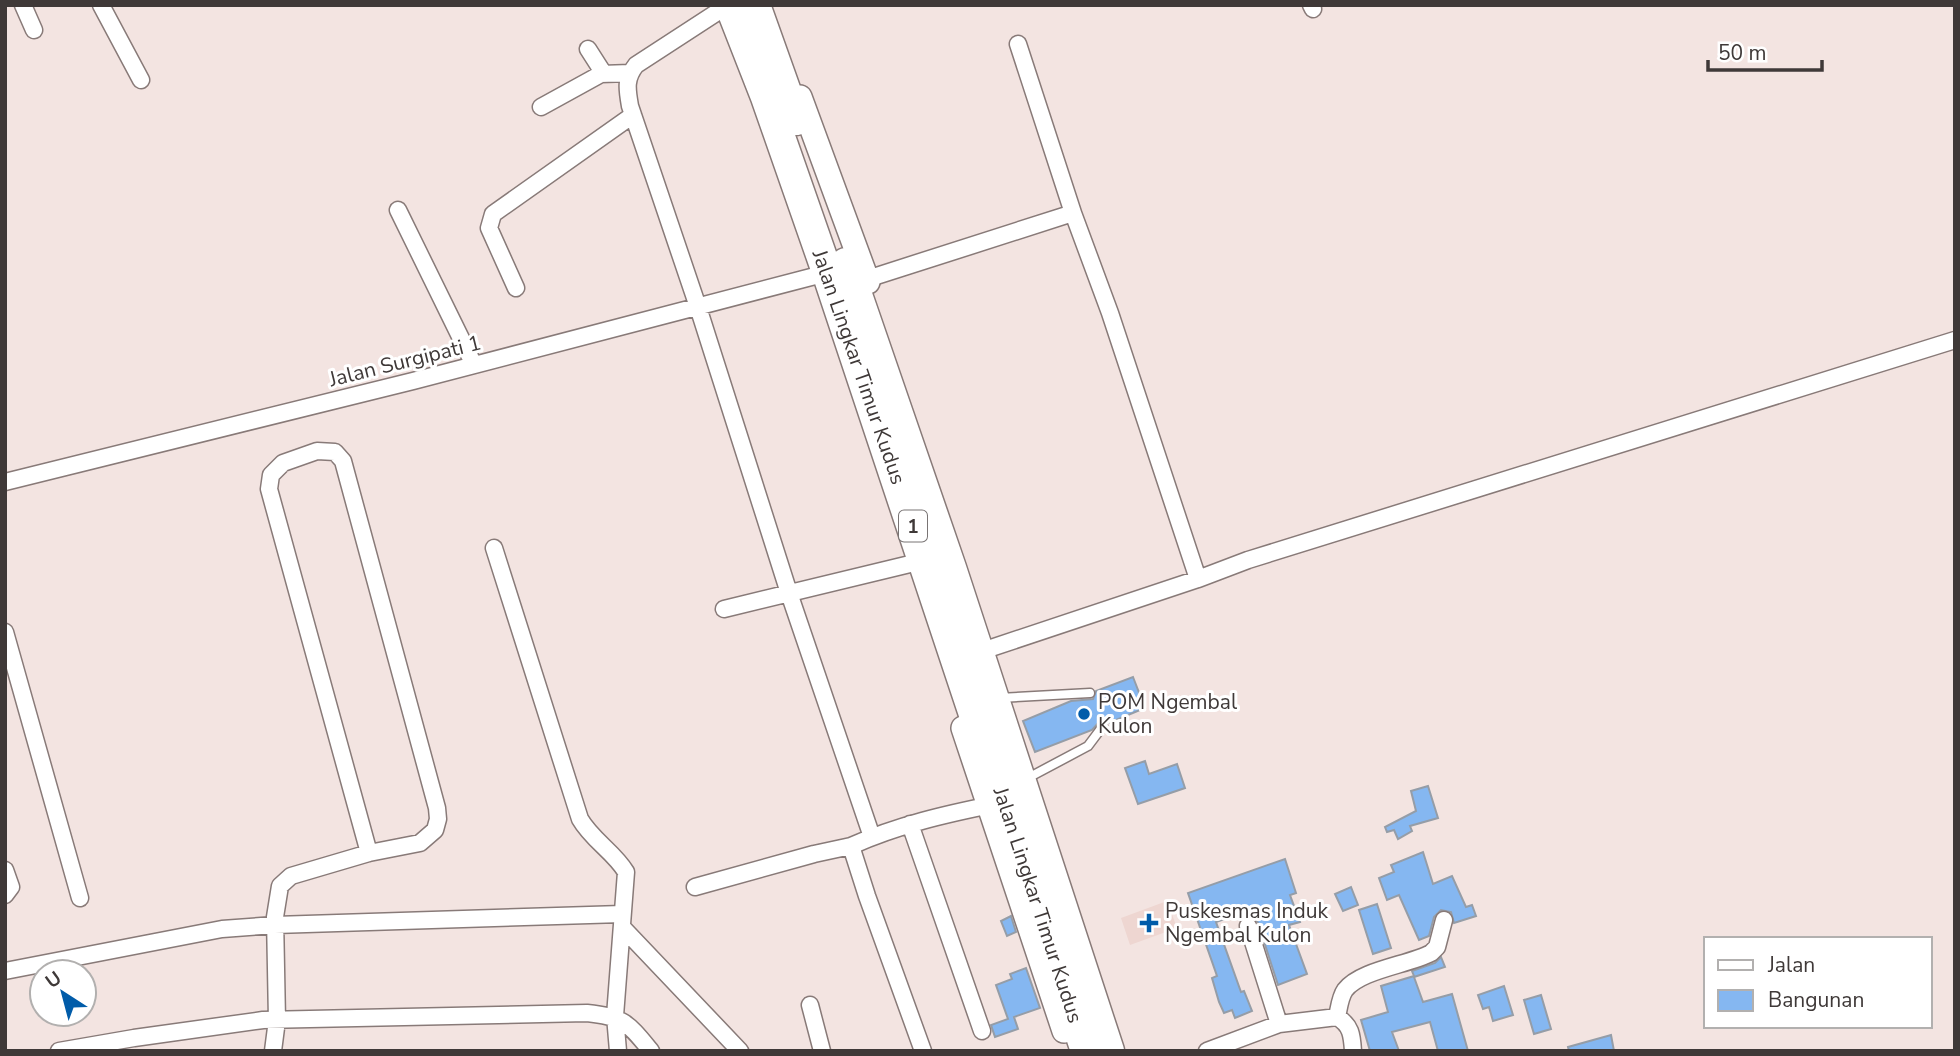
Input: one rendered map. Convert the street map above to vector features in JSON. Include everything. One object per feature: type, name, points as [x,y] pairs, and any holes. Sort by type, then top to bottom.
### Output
[{"type":"highway","name":"Jalan Lingkar Timur Kudus","points":[[755,5],[984,650],[984,703]]},
{"type":"highway","name":"Jalan Lingkar Timur Kudus","points":[[722,7],[766,97],[984,703],[1086,1051]]},
{"type":"highway","name":"Jalan Lingkar Timur Kudus","points":[[1012,793],[1109,1051]]},
{"type":"street","points":[[23,5],[34,30]]},
{"type":"street","points":[[101,5],[141,80]]},
{"type":"street","points":[[767,5],[867,279],[984,650],[1248,560],[1955,340]]},
{"type":"street","points":[[872,837],[633,116],[626,84],[636,65],[722,7],[910,564],[1012,793],[1121,1051]]},
{"type":"street","points":[[1018,44],[1198,579]]},
{"type":"street","points":[[588,49],[604,74]]},
{"type":"street","points":[[541,107],[604,74],[630,73]]},
{"type":"street","points":[[516,288],[489,228],[493,214],[633,116]]},
{"type":"street","points":[[398,210],[474,365]]},
{"type":"street","points":[[867,279],[1073,213]]},
{"type":"street","name":"Jalan Surgipati 1","points":[[5,482],[474,365],[815,276]]},
{"type":"street","points":[[273,1051],[277,1020],[275,925],[280,886],[291,876],[369,853],[420,843],[435,830],[438,819],[343,461],[335,452],[317,451],[283,463],[271,475],[269,489],[369,853]]},
{"type":"street","points":[[494,548],[580,819],[596,841],[626,872],[615,1016],[618,1051]]},
{"type":"street","points":[[724,609],[910,564]]},
{"type":"street","points":[[5,632],[80,898]]},
{"type":"street","points":[[695,887],[851,846],[910,824],[1012,793]]},
{"type":"street","points":[[1012,793],[1070,1051]]},
{"type":"street","points":[[910,824],[982,1031]]},
{"type":"street","points":[[851,846],[923,1051]]},
{"type":"street","points":[[5,870],[11,887],[5,895]]},
{"type":"street","points":[[1337,1017],[1343,993],[1350,985],[1367,975],[1432,953],[1437,947],[1444,920]]},
{"type":"street","points":[[5,971],[222,929],[275,925],[622,921],[740,1051]]},
{"type":"street","points":[[1248,926],[1279,1024]]},
{"type":"street","points":[[810,1005],[822,1051]]},
{"type":"street","points":[[59,1051],[134,1038],[277,1020],[587,1013],[615,1016],[639,1036],[651,1051]]},
{"type":"street","points":[[1207,1051],[1279,1024],[1337,1017],[1345,1021],[1351,1031],[1353,1051]]},
{"type":"lane","points":[[984,703],[1090,693]]},
{"type":"lane","points":[[1012,793],[1088,746],[1103,726]]},
{"type":"shaded area","name":"Puskesmas Induk Ngembal Kulon","points":[[1167,901],[1177,928],[1130,945],[1121,918]]},
{"type":"building","name":"POM Ngembal Kulon","points":[[1133,677],[1145,708],[1109,723],[1101,720],[1092,730],[1035,752],[1023,721],[1071,701],[1093,699],[1096,691]]},
{"type":"building","points":[[1145,761],[1149,774],[1177,764],[1185,788],[1138,804],[1125,768]]},
{"type":"building","points":[[1428,786],[1438,818],[1410,826],[1412,831],[1398,839],[1394,830],[1387,832],[1385,827],[1416,811],[1411,791]]},
{"type":"building","points":[[1423,852],[1433,884],[1452,876],[1466,907],[1472,905],[1476,916],[1454,923],[1451,912],[1441,910],[1434,917],[1429,936],[1419,940],[1399,895],[1387,900],[1379,878],[1394,872],[1391,865]]},
{"type":"building","points":[[1285,859],[1296,893],[1290,895],[1300,922],[1289,925],[1307,974],[1278,985],[1258,923],[1247,911],[1216,922],[1241,992],[1244,991],[1252,1011],[1235,1018],[1232,1010],[1224,1013],[1219,1002],[1212,978],[1217,976],[1188,893]]},
{"type":"building","points":[[1351,887],[1358,905],[1343,911],[1335,894]]},
{"type":"building","points":[[1377,904],[1391,948],[1373,954],[1359,910]]},
{"type":"building","points":[[1011,916],[1016,932],[1007,936],[1001,921]]},
{"type":"building","points":[[1441,957],[1445,967],[1414,977],[1423,1002],[1452,994],[1468,1051],[1438,1051],[1430,1022],[1392,1032],[1399,1051],[1370,1051],[1361,1020],[1388,1012],[1381,986],[1414,976],[1412,971],[1435,963]]},
{"type":"building","points":[[1026,968],[1040,1008],[1014,1017],[1018,1029],[995,1037],[991,1025],[1008,1019],[996,985],[1012,979],[1010,974]]},
{"type":"building","points":[[1504,986],[1513,1015],[1493,1021],[1489,1007],[1483,1009],[1478,995]]},
{"type":"building","points":[[1541,995],[1551,1029],[1534,1034],[1524,1000]]},
{"type":"building","points":[[1611,1035],[1614,1051],[1569,1051],[1568,1047]]},
{"type":"place","name":"POM Ngembal Kulon","points":[[1084,714]]},
{"type":"place","name":"Puskesmas Induk Ngembal Kulon","points":[[1149,923]]}]
